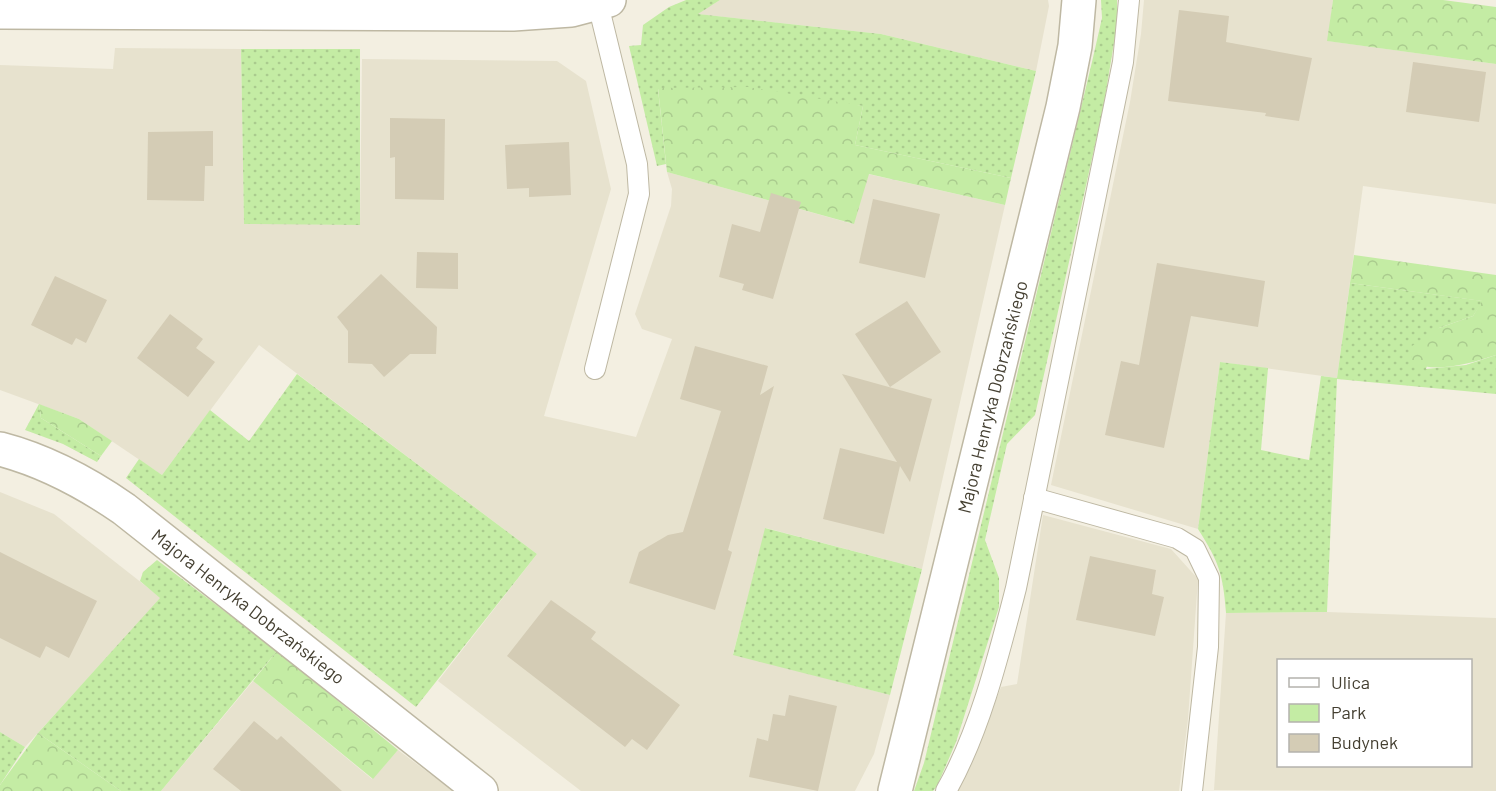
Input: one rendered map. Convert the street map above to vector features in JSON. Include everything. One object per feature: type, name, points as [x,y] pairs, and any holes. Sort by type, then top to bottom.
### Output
[{"type":"street","name":"Majora Henryka Dobrzańskiego","points":[[895,791],[1063,107],[1075,46],[1079,0]]},
{"type":"street","points":[[0,12],[502,14],[546,13],[604,2]]},
{"type":"street","name":"Majora Henryka Dobrzańskiego","points":[[0,449],[57,469],[91,486],[124,509],[481,791]]},
{"type":"lane","points":[[946,791],[963,756],[993,674],[1016,588],[1124,62],[1129,0]]},
{"type":"lane","points":[[595,369],[639,186],[637,164],[604,2]]},
{"type":"lane","points":[[1034,498],[1177,538],[1195,549],[1204,563],[1209,578],[1208,647],[1192,791]]},
{"type":"shaded area","points":[[720,0],[1048,0],[1049,6],[1036,71],[881,34],[697,14]]},
{"type":"shaded area","points":[[1144,0],[1333,0],[1328,41],[1496,64],[1496,204],[1363,186],[1337,378],[1220,362],[1198,529],[1051,485],[1130,102]]},
{"type":"shaded area","points":[[115,48],[241,49],[244,223],[360,225],[362,59],[557,61],[586,81],[611,189],[544,416],[636,437],[672,339],[642,329],[635,314],[671,206],[672,189],[667,172],[853,224],[868,174],[1005,205],[922,569],[766,528],[733,654],[890,695],[874,754],[855,791],[581,791],[438,681],[537,554],[259,345],[162,475],[79,419],[0,390],[0,65],[113,69]]},
{"type":"shaded area","points":[[0,492],[54,514],[161,598],[25,747],[0,732]]},
{"type":"shaded area","points":[[1043,515],[1171,549],[1198,579],[1188,719],[1179,791],[956,791],[973,759],[1001,687],[1017,684]]},
{"type":"shaded area","points":[[1327,612],[1496,618],[1496,791],[1214,790],[1226,613]]},
{"type":"shaded area","points":[[253,681],[372,779],[398,750],[453,791],[161,791]]},
{"type":"green space","points":[[686,0],[720,0],[698,14],[881,34],[1036,71],[1011,178],[855,145],[863,106],[658,89],[666,164],[657,166],[629,46],[641,45],[643,25],[669,7]]},
{"type":"green space","points":[[1101,0],[1117,0],[1117,25],[1103,109],[1035,415],[1007,444],[985,540],[999,578],[999,607],[956,742],[937,786],[933,791],[914,791],[924,763],[1092,62],[1102,18]]},
{"type":"green space","points":[[1333,0],[1443,0],[1496,7],[1496,64],[1327,41]]},
{"type":"green space","points":[[241,49],[360,49],[360,225],[244,224]]},
{"type":"green space","points":[[748,87],[863,106],[855,145],[1011,178],[1005,205],[869,174],[854,224],[667,172],[658,88]]},
{"type":"green space","points":[[1354,255],[1496,275],[1496,355],[1443,367],[1411,363],[1412,346],[1439,328],[1473,316],[1482,301],[1350,283]]},
{"type":"green space","points":[[1350,283],[1483,301],[1473,316],[1439,328],[1426,369],[1466,365],[1496,355],[1496,394],[1337,379],[1327,612],[1226,613],[1219,569],[1198,529],[1220,362],[1268,368],[1261,450],[1309,460],[1321,376],[1337,378]]},
{"type":"green space","points":[[297,374],[537,554],[416,707],[126,478],[139,459],[162,475],[210,410],[249,441]]},
{"type":"green space","points":[[39,404],[41,418],[101,456],[97,462],[63,444],[25,430]]},
{"type":"green space","points":[[39,404],[79,419],[112,441],[101,456],[41,418]]},
{"type":"green space","points":[[765,528],[922,569],[890,695],[733,655]]},
{"type":"green space","points":[[157,560],[277,651],[161,791],[121,791],[38,733],[160,598],[140,581],[143,572]]},
{"type":"green space","points":[[277,651],[398,750],[373,779],[253,681]]},
{"type":"green space","points":[[0,732],[25,747],[0,785]]},
{"type":"green space","points":[[38,733],[121,791],[0,791],[0,785]]},
{"type":"building","points":[[1179,10],[1229,16],[1226,42],[1312,58],[1299,121],[1265,116],[1266,113],[1168,101]]},
{"type":"building","points":[[1413,62],[1486,72],[1479,122],[1406,112]]},
{"type":"building","points":[[390,118],[445,119],[444,200],[395,199],[395,157],[390,158]]},
{"type":"building","points":[[213,131],[213,166],[205,166],[204,201],[147,200],[148,132]]},
{"type":"building","points":[[569,142],[571,195],[529,197],[529,188],[507,189],[505,145]]},
{"type":"building","points":[[771,193],[801,202],[773,299],[742,290],[744,284],[719,277],[732,224],[760,232]]},
{"type":"building","points":[[873,199],[940,214],[925,278],[859,263]]},
{"type":"building","points":[[417,252],[458,253],[458,289],[416,288]]},
{"type":"building","points":[[1157,263],[1265,281],[1258,327],[1191,316],[1164,448],[1105,435],[1121,361],[1139,365]]},
{"type":"building","points":[[381,274],[437,327],[436,354],[410,354],[384,377],[372,364],[348,363],[348,331],[337,317]]},
{"type":"building","points":[[55,276],[107,300],[86,343],[76,338],[72,345],[31,325]]},
{"type":"building","points":[[907,301],[941,352],[890,387],[855,334]]},
{"type":"building","points":[[170,314],[203,339],[196,348],[215,362],[188,397],[137,358]]},
{"type":"building","points":[[695,346],[768,366],[760,395],[774,386],[728,550],[732,552],[715,610],[629,583],[639,552],[668,535],[683,532],[721,411],[680,399]]},
{"type":"building","points":[[842,374],[932,399],[910,482],[900,466],[884,534],[823,519],[840,448],[897,462]]},
{"type":"building","points":[[0,552],[97,601],[69,658],[46,646],[40,658],[0,638]]},
{"type":"building","points":[[1090,556],[1156,570],[1152,594],[1164,597],[1155,636],[1076,620]]},
{"type":"building","points":[[551,600],[596,632],[591,639],[680,705],[647,750],[632,739],[625,747],[507,656]]},
{"type":"building","points":[[789,695],[837,706],[818,791],[749,777],[757,738],[768,741],[773,714],[785,716]]},
{"type":"building","points":[[254,721],[277,740],[281,736],[342,791],[241,791],[213,769]]}]
